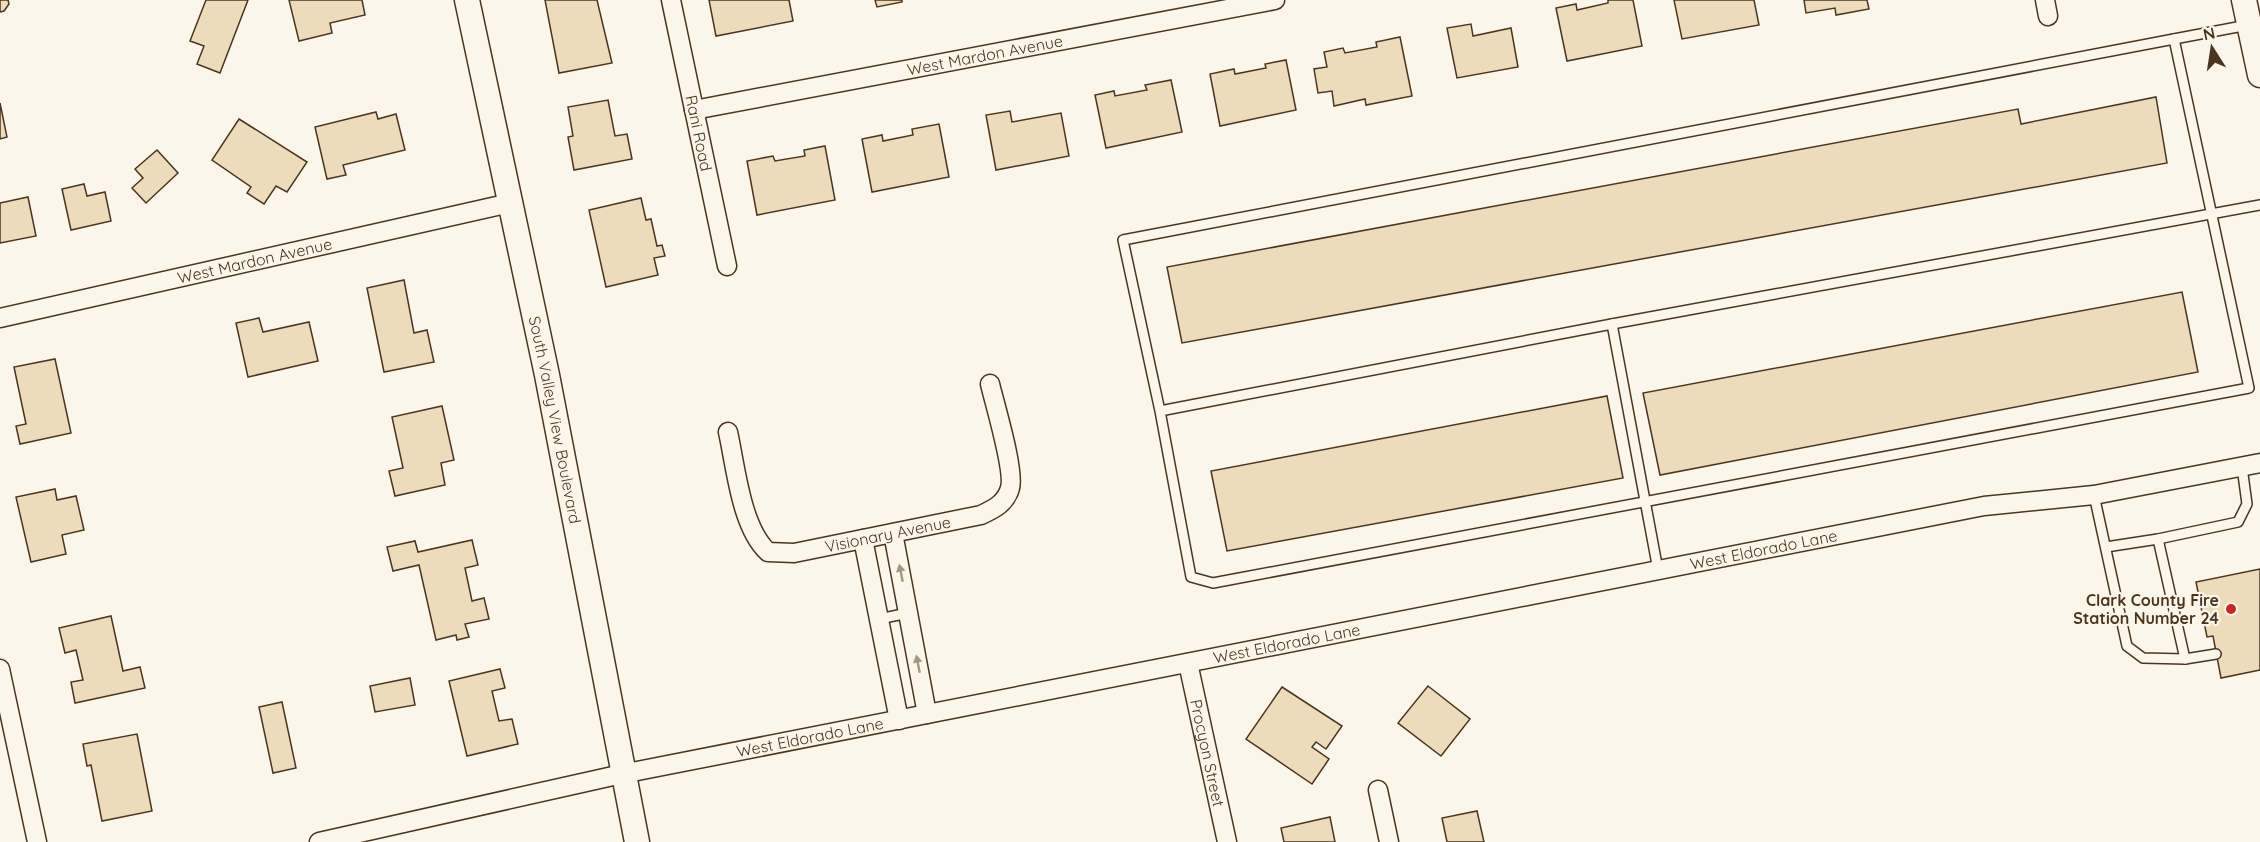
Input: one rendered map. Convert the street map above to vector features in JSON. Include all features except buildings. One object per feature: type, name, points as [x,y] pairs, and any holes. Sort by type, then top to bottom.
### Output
[{"type":"main road","name":"South Valley View Boulevard","points":[[467,0],[546,375],[637,842]]},
{"type":"main road","points":[[2244,0],[2260,75]]},
{"type":"street","name":"Rani Road","points":[[671,0],[728,266]]},
{"type":"street","name":"West Mardon Avenue","points":[[694,110],[1275,0]]},
{"type":"street","name":"West Mardon Avenue","points":[[0,318],[510,203]]},
{"type":"street","name":"Visionary Avenue","points":[[728,432],[750,527],[757,542],[768,552],[794,553],[981,515],[995,509],[1005,500],[1011,478],[990,384]]},
{"type":"street","name":"West Eldorado Lane","points":[[319,842],[622,774],[1984,506],[2094,495],[2251,465]]},
{"type":"street","points":[[893,533],[927,714]]},
{"type":"street","points":[[863,539],[899,720]]},
{"type":"street","name":"Procyon Street","points":[[1188,663],[1227,842]]},
{"type":"street","points":[[0,669],[37,842]]},
{"type":"street","points":[[1378,790],[1389,842]]},
{"type":"lane","points":[[2174,39],[2249,388],[1213,584],[1191,577],[1160,411],[1123,240],[2249,24]]},
{"type":"lane","points":[[1160,411],[1612,324],[2260,205]]},
{"type":"lane","points":[[1612,324],[1658,570]]},
{"type":"lane","points":[[2106,547],[2158,539],[2238,522],[2247,504],[2251,465]]},
{"type":"lane","points":[[2094,495],[2127,646],[2143,658],[2185,659],[2216,654]]},
{"type":"lane","points":[[2158,539],[2185,659]]},
{"type":"lane","points":[[879,619],[908,614]]},
{"type":"place","name":"Clark County Fire Station Number 24","points":[[2231,609]]}]
